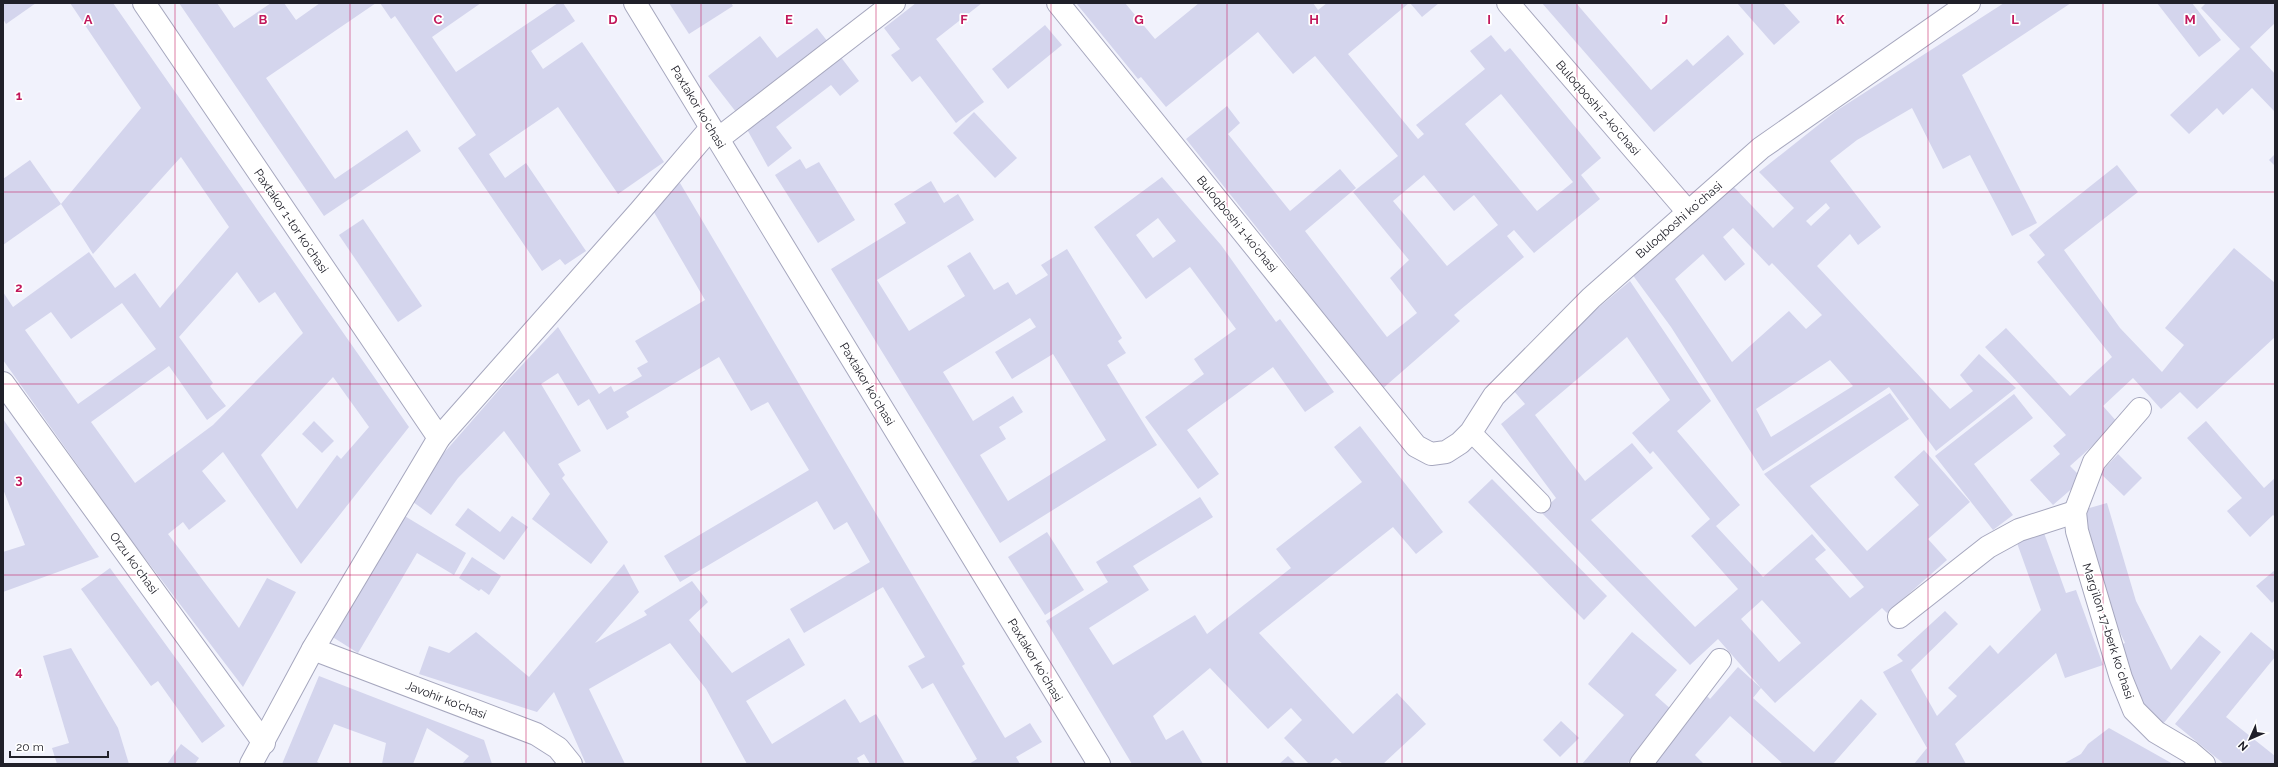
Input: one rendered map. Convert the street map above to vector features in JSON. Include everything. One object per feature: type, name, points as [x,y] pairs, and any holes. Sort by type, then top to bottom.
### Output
[{"type":"street","name":"Paxtakor 1-tor koʻchasi","points":[[144,3],[439,438]]},
{"type":"street","name":"Paxtakor koʻchasi","points":[[635,3],[1099,764]]},
{"type":"street","points":[[251,764],[264,743],[313,650],[439,438],[640,211],[714,134],[894,3]]},
{"type":"street","name":"Buloqboshi 1-koʻchasi","points":[[1058,3],[1416,446]]},
{"type":"street","name":"Buloqboshi 2-koʻchasi","points":[[1508,3],[1688,212]]},
{"type":"street","name":"Buloqboshi koʻchasi","points":[[1416,446],[1431,454],[1446,452],[1472,432],[1494,396],[1591,298],[1761,148],[1969,3]]},
{"type":"street","name":"Orzu koʻchasi","points":[[3,383],[264,743]]},
{"type":"street","name":"Margʻilon 17-berk koʼchasi","points":[[2140,409],[2094,462],[2075,512],[2077,531],[2121,678],[2134,710],[2156,732],[2190,752],[2204,764]]},
{"type":"street","points":[[1900,617],[1988,547],[2019,530],[2075,512]]},
{"type":"street","name":"Javohir ko'chasi","points":[[313,650],[536,734],[558,748],[571,764]]},
{"type":"street","points":[[1641,764],[1720,660]]},
{"type":"lane","points":[[1472,432],[1541,503]]},
{"type":"building","points":[[3,3],[36,3],[6,24],[3,19]]},
{"type":"building","points":[[70,3],[113,3],[409,427],[301,564],[223,452],[202,471],[226,501],[189,530],[183,522],[168,534],[239,628],[267,578],[296,592],[243,687],[125,532],[3,360],[3,292],[13,307],[89,252],[115,288],[135,273],[160,308],[229,227],[181,157],[93,254],[61,204],[141,108]],"holes":[[[237,272],[259,303],[275,292],[303,333],[213,425],[135,483],[91,422],[169,366],[207,420],[226,406],[210,386],[213,383],[179,337]],[[122,303],[156,349],[78,404],[25,330],[51,312],[71,339]],[[333,377],[369,427],[341,459],[337,455],[297,509],[261,455]]]},
{"type":"building","points":[[179,3],[217,3],[234,28],[271,3],[284,3],[296,20],[320,3],[376,3],[266,78],[335,179],[407,130],[421,151],[324,216]]},
{"type":"building","points":[[380,3],[481,3],[432,37],[456,72],[558,3],[563,3],[575,21],[531,51],[543,69],[582,42],[664,162],[618,194],[558,107],[489,154],[505,178],[526,163],[586,251],[565,265],[560,259],[542,271],[458,148],[476,135],[395,16],[391,19]]},
{"type":"building","points":[[669,3],[731,3],[733,6],[689,34]]},
{"type":"building","points":[[916,3],[982,3],[936,39],[984,102],[956,123],[920,76],[912,82],[891,55],[900,49],[884,28]]},
{"type":"building","points":[[1076,3],[1125,3],[1155,39],[1199,3],[1313,3],[1318,10],[1327,3],[1409,3],[1348,54],[1418,139],[1424,134],[1416,125],[1485,69],[1470,51],[1491,35],[1505,52],[1510,48],[1601,158],[1581,175],[1600,199],[1534,253],[1514,230],[1507,236],[1524,257],[1454,315],[1460,321],[1381,390],[1277,253],[1186,139],[1227,106],[1240,123],[1228,134],[1290,211],[1340,169],[1356,188],[1305,231],[1387,337],[1417,313],[1390,278],[1409,260],[1353,192],[1398,156],[1315,56],[1293,74],[1258,32],[1166,107],[1141,77],[1138,79]],"holes":[[[1501,94],[1573,182],[1537,211],[1465,124]],[[1424,175],[1454,211],[1474,195],[1498,225],[1447,266],[1393,201]]]},
{"type":"building","points":[[1410,3],[1439,3],[1422,17]]},
{"type":"building","points":[[1542,3],[1576,3],[1651,90],[1687,59],[1693,66],[1728,35],[1744,54],[1654,132]]},
{"type":"building","points":[[1737,3],[1783,3],[1800,22],[1774,45]]},
{"type":"building","points":[[2004,3],[2071,3],[1962,75],[2037,223],[2012,236],[1970,155],[1943,169],[1912,108],[1857,140],[1830,161],[1881,227],[1858,245],[1850,234],[1817,266],[1950,409],[1973,391],[1960,375],[1979,354],[2016,388],[1936,451],[1889,387],[1763,471],[1671,327],[1629,270],[1732,185],[1773,228],[1794,208],[1759,172],[1836,111]],"holes":[[[1826,203],[1830,208],[1811,226],[1806,221]],[[1733,228],[1769,266],[1772,263],[1822,315],[1806,329],[1789,311],[1732,362],[1675,279],[1703,254],[1725,281],[1745,264],[1723,237]],[[1830,360],[1853,386],[1771,437],[1756,409]]]},
{"type":"building","points":[[2157,3],[2192,3],[2221,40],[2199,57]]},
{"type":"building","points":[[2206,3],[2275,3],[2275,23],[2250,47],[2275,74],[2275,112],[2252,88],[2223,115],[2217,108],[2189,134],[2170,115],[2240,49],[2201,8]]},
{"type":"building","points":[[1045,25],[1062,45],[1008,89],[992,69]]},
{"type":"building","points":[[817,28],[828,42],[736,112],[708,76],[760,36],[777,58]]},
{"type":"building","points":[[837,52],[859,81],[840,96],[831,85],[776,127],[792,148],[768,167],[744,124]]},
{"type":"building","points":[[974,112],[1017,158],[995,178],[953,133]]},
{"type":"building","points":[[2275,154],[2275,166],[2269,160]]},
{"type":"building","points":[[800,159],[806,169],[819,162],[855,220],[818,243],[775,175]]},
{"type":"building","points":[[30,160],[61,204],[3,245],[3,179]]},
{"type":"building","points":[[2117,165],[2138,192],[2064,250],[2120,328],[2162,372],[2184,345],[2165,328],[2234,248],[2275,283],[2275,337],[2197,409],[2180,392],[2161,409],[2133,378],[2103,406],[2118,423],[2070,466],[2083,479],[2053,505],[2030,480],[2060,454],[2053,446],[2066,435],[1985,347],[2006,328],[2070,396],[2112,357],[2037,262],[2045,255],[2029,235]]},
{"type":"building","points":[[1162,177],[1221,245],[1276,322],[1280,319],[1334,392],[1305,412],[1273,367],[1187,430],[1219,474],[1198,489],[1145,417],[1204,374],[1194,359],[1236,329],[1190,267],[1146,299],[1094,227]],"holes":[[[1158,218],[1176,241],[1153,258],[1136,235]]]},
{"type":"building","points":[[931,181],[944,203],[958,194],[974,220],[877,280],[909,331],[965,296],[947,266],[970,252],[994,290],[1008,282],[1016,295],[1048,275],[1041,265],[1067,249],[1122,338],[1118,341],[1126,353],[1107,365],[1157,445],[1000,543],[831,269],[906,223],[894,204]],"holes":[[[1030,318],[1036,327],[995,352],[1012,379],[1053,354],[1106,440],[1008,501],[980,455],[1006,439],[999,427],[1023,412],[1013,396],[973,421],[943,372]]]},
{"type":"building","points":[[680,183],[965,664],[962,666],[1005,738],[1030,723],[1042,742],[1016,757],[1020,764],[969,764],[977,759],[933,683],[922,689],[908,666],[925,657],[883,587],[804,633],[790,609],[870,562],[847,522],[834,530],[817,501],[680,582],[664,556],[809,470],[768,402],[751,411],[719,357],[626,412],[629,417],[607,430],[589,399],[578,406],[558,373],[541,384],[581,451],[558,464],[565,475],[562,478],[608,542],[591,564],[532,519],[550,494],[504,431],[458,478],[431,515],[409,499],[436,462],[505,383],[558,327],[599,394],[611,386],[614,392],[642,376],[637,368],[648,362],[635,341],[705,300],[648,202]]},
{"type":"building","points":[[363,219],[422,306],[398,322],[339,235]]},
{"type":"building","points":[[1630,281],[1711,401],[1677,431],[1740,505],[1716,526],[1763,577],[1812,534],[1826,550],[1815,559],[1850,598],[1864,587],[1764,474],[1890,393],[1909,419],[1810,486],[1867,551],[1919,505],[1894,477],[1924,450],[1970,502],[1928,539],[1947,560],[1887,613],[1882,608],[1775,703],[1718,639],[1690,665],[1541,512],[1556,498],[1501,424],[1525,404],[1508,384]],"holes":[[[1627,337],[1670,400],[1632,433],[1650,454],[1653,451],[1710,519],[1691,536],[1738,589],[1695,627],[1591,520],[1653,468],[1632,443],[1585,481],[1535,415]],[[1762,600],[1801,643],[1779,662],[1741,619]]]},
{"type":"building","points":[[2014,394],[2033,418],[1974,464],[2013,515],[1993,530],[1935,456]]},
{"type":"building","points":[[3,419],[99,557],[3,592],[3,552],[25,545],[3,489]]},
{"type":"building","points":[[314,421],[334,441],[322,453],[302,434]]},
{"type":"building","points":[[2206,421],[2264,488],[2275,478],[2275,517],[2273,515],[2250,537],[2227,511],[2242,498],[2187,438]]},
{"type":"building","points":[[1360,426],[1443,532],[1416,554],[1393,527],[1259,633],[1353,734],[1397,693],[1426,724],[1383,764],[1343,764],[1336,758],[1329,764],[1309,764],[1284,738],[1302,720],[1291,708],[1268,729],[1210,668],[1153,716],[1166,740],[1183,730],[1203,764],[1132,764],[1046,621],[1108,582],[1096,562],[1200,497],[1213,517],[1133,566],[1149,590],[1089,628],[1113,665],[1195,615],[1207,634],[1291,568],[1276,549],[1362,482],[1334,447]]},
{"type":"building","points":[[2118,454],[2142,478],[2124,496],[2100,473]]},
{"type":"building","points":[[1492,479],[1607,596],[1584,620],[1468,502]]},
{"type":"building","points":[[2107,503],[2136,601],[2171,670],[2200,635],[2221,652],[2163,724],[2139,705],[2118,646],[2125,643],[2111,613],[2079,511]]},
{"type":"building","points":[[468,508],[500,532],[512,516],[528,527],[504,560],[455,525]]},
{"type":"building","points":[[403,515],[466,553],[454,575],[417,553],[358,653],[331,636]]},
{"type":"building","points":[[1047,532],[1084,590],[1045,615],[1008,557]]},
{"type":"building","points":[[2044,533],[2066,593],[2076,590],[2103,665],[2065,678],[2056,653],[1955,744],[1966,764],[1914,764],[1927,748],[1883,672],[1903,661],[1897,655],[1945,611],[1958,624],[1911,670],[1937,716],[1957,696],[1948,688],[1990,645],[1998,654],[2041,610],[2017,543]]},
{"type":"building","points":[[472,557],[501,576],[489,595],[481,589],[479,591],[459,578]]},
{"type":"building","points":[[624,564],[639,592],[595,643],[647,615],[644,611],[692,581],[708,602],[689,620],[732,673],[789,638],[805,665],[746,701],[772,744],[845,699],[860,723],[876,714],[905,764],[870,764],[864,754],[857,758],[860,764],[747,764],[706,689],[670,643],[589,689],[625,764],[586,764],[554,692],[537,712],[419,674],[429,646],[449,653],[476,632],[529,677]]},
{"type":"building","points":[[110,568],[225,726],[202,743],[158,681],[151,686],[81,589]]},
{"type":"building","points":[[2275,570],[2275,600],[2272,603],[2256,586]]},
{"type":"building","points":[[1632,632],[1677,670],[1655,695],[1673,711],[1627,764],[1582,764],[1624,715],[1588,684]]},
{"type":"building","points":[[2251,632],[2275,652],[2275,657],[2226,717],[2275,756],[2275,764],[2224,764],[2175,724]]},
{"type":"building","points":[[71,648],[118,728],[129,764],[57,764],[52,748],[69,743],[43,656]]},
{"type":"building","points":[[1738,667],[1761,688],[1753,698],[1814,752],[1861,699],[1877,714],[1833,764],[1783,764],[1730,716],[1695,755],[1704,764],[1647,764],[1707,696],[1710,699]]},
{"type":"building","points":[[319,676],[484,740],[492,764],[462,764],[469,756],[427,728],[413,764],[382,764],[386,743],[334,724],[317,762],[321,764],[282,764]]},
{"type":"building","points":[[1561,721],[1579,738],[1560,757],[1543,740]]},
{"type":"building","points":[[2109,728],[2173,764],[2063,764],[2081,754],[2088,744]]},
{"type":"building","points":[[181,744],[199,758],[195,764],[167,764]]},
{"type":"building","points":[[1288,756],[1296,764],[1279,764]]}]
